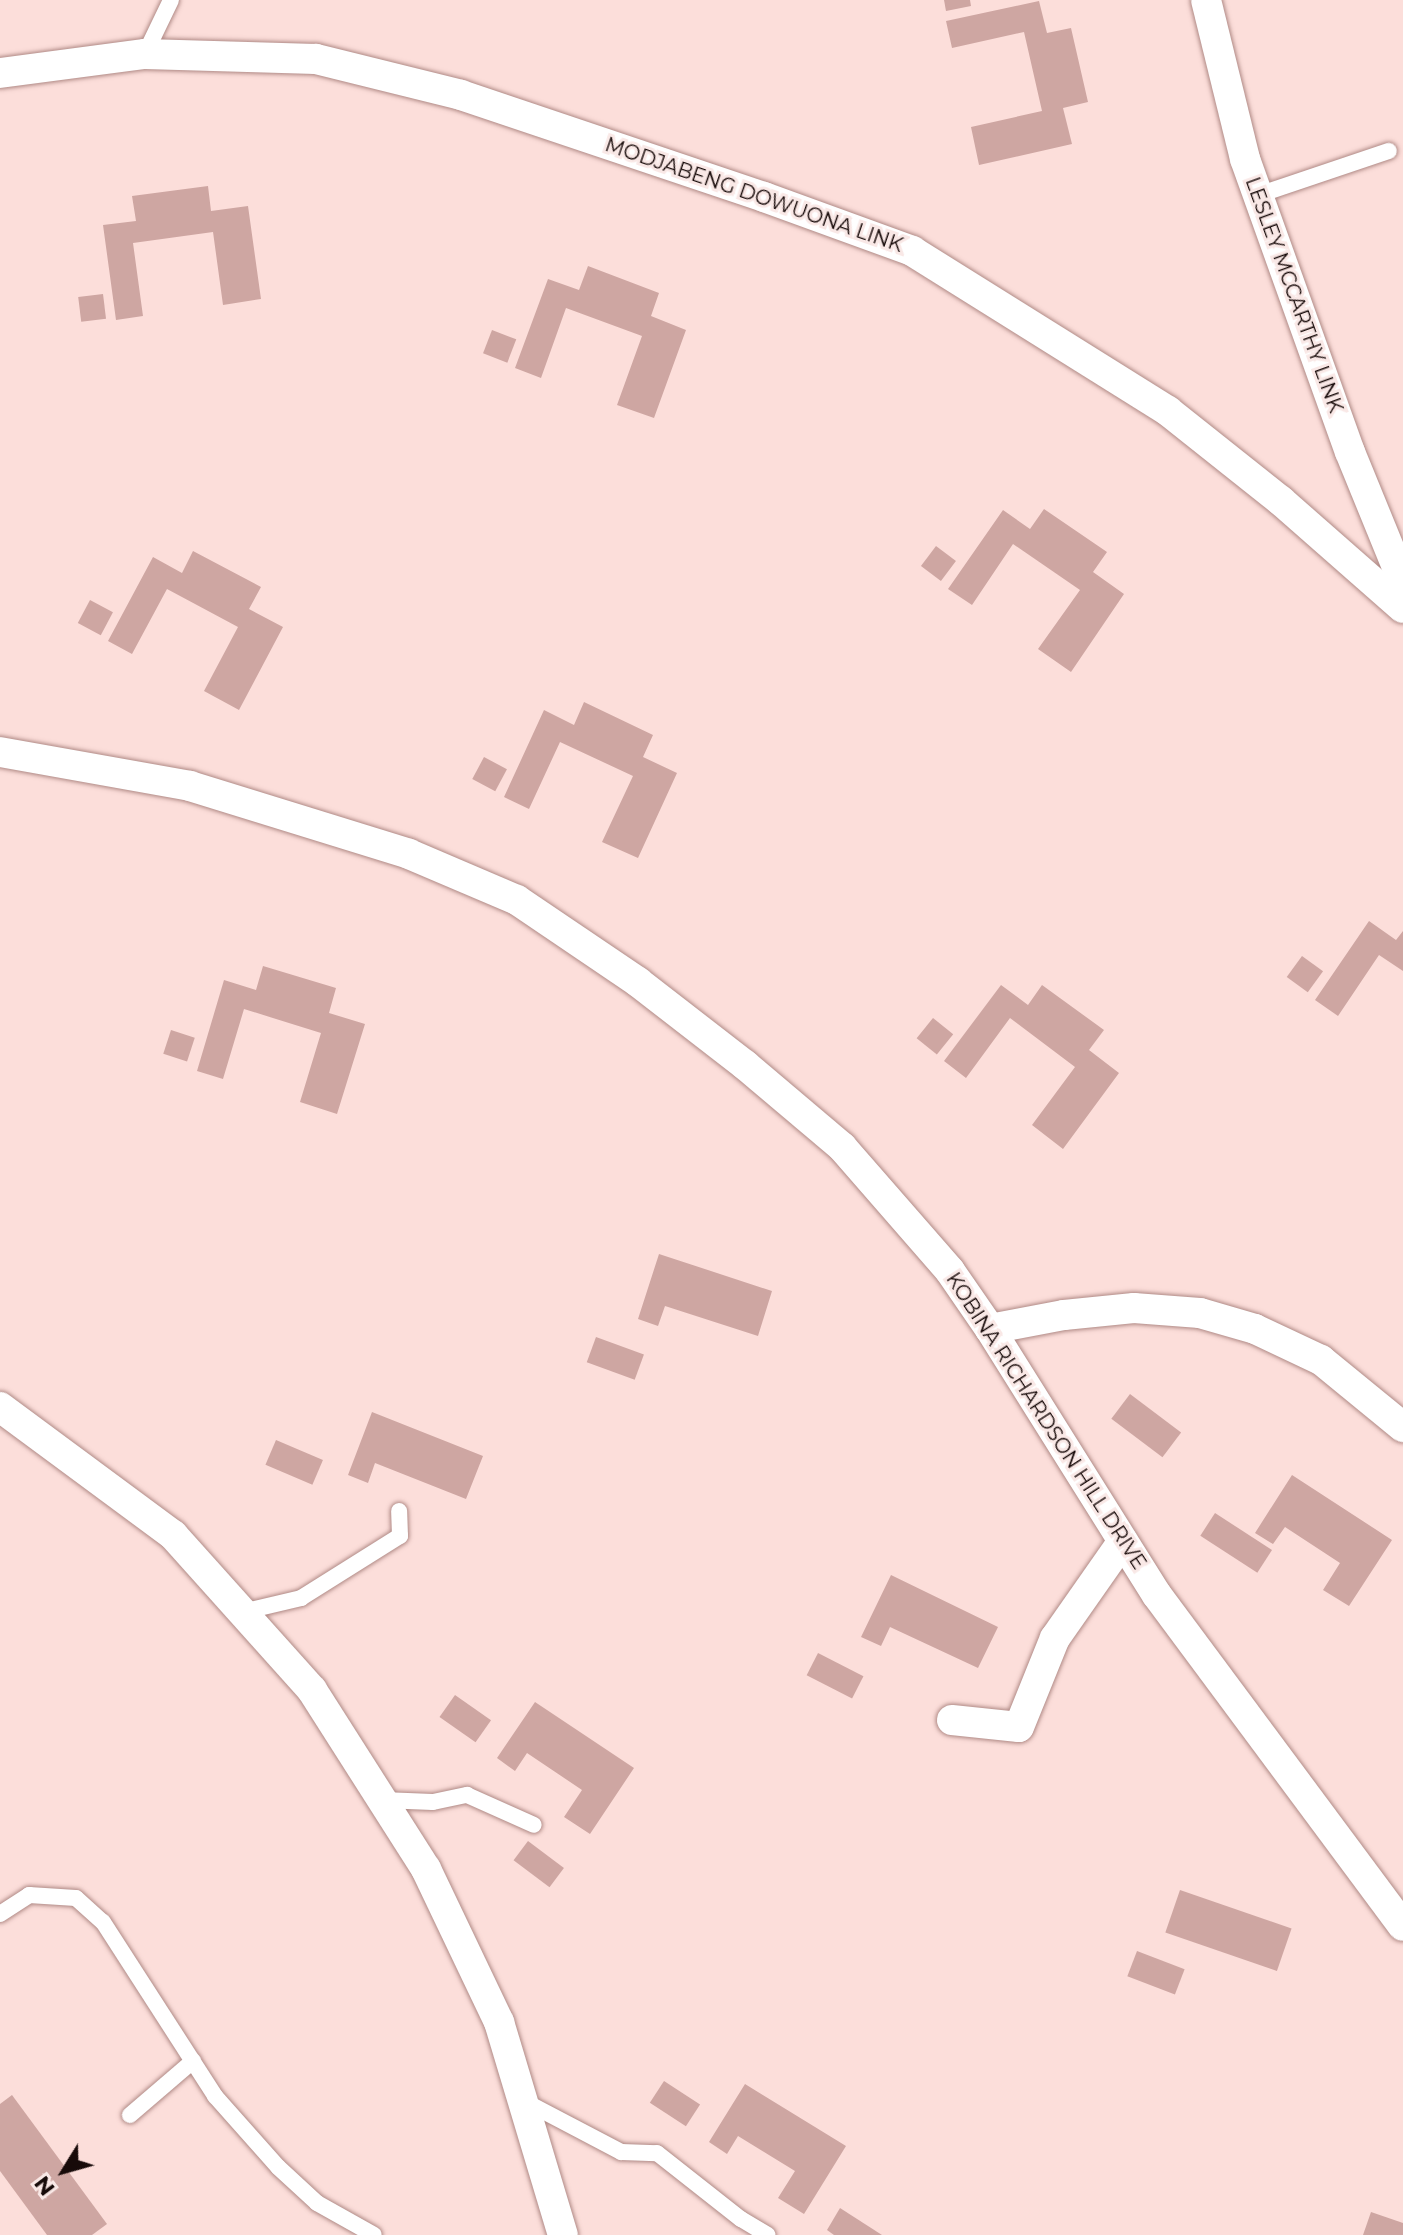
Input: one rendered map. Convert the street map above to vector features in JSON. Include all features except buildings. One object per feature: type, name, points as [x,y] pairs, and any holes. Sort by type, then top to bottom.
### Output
[{"type":"street","name":"LESLEY MCCARTHY LINK","points":[[1206,0],[1245,159],[1350,452],[1403,582]]},
{"type":"street","name":"MODJABENG DOWUONA LINK","points":[[0,73],[145,54],[316,59],[446,91],[764,197],[912,251],[1168,411],[1281,501],[1403,608]]},
{"type":"street","name":"KOBINA RICHARDSON HILL DRIVE","points":[[0,752],[190,786],[409,854],[517,900],[638,982],[842,1147],[950,1271],[990,1329],[1157,1595],[1403,1926]]},
{"type":"street","points":[[990,1329],[1064,1315],[1134,1308],[1200,1313],[1255,1329],[1321,1360],[1403,1427]]},
{"type":"street","points":[[0,1407],[173,1535],[312,1690],[426,1869],[499,2022],[563,2235]]},
{"type":"street","points":[[952,1720],[1019,1727],[1055,1638],[1123,1541]]},
{"type":"lane","points":[[145,54],[171,0]]},
{"type":"lane","points":[[1258,195],[1389,151]]},
{"type":"lane","points":[[242,1612],[301,1598],[400,1536],[399,1511]]},
{"type":"lane","points":[[382,1800],[433,1802],[467,1795],[500,1807],[534,1825]]},
{"type":"lane","points":[[0,1914],[29,1895],[76,1898],[103,1922],[215,2096],[278,2167],[317,2203],[374,2235]]},
{"type":"lane","points":[[130,2115],[193,2061]]},
{"type":"lane","points":[[524,2101],[621,2152],[657,2153],[741,2219],[768,2235]]},
{"type":"shaded area","points":[[0,0],[1403,0],[1403,2235],[0,2235]]}]
